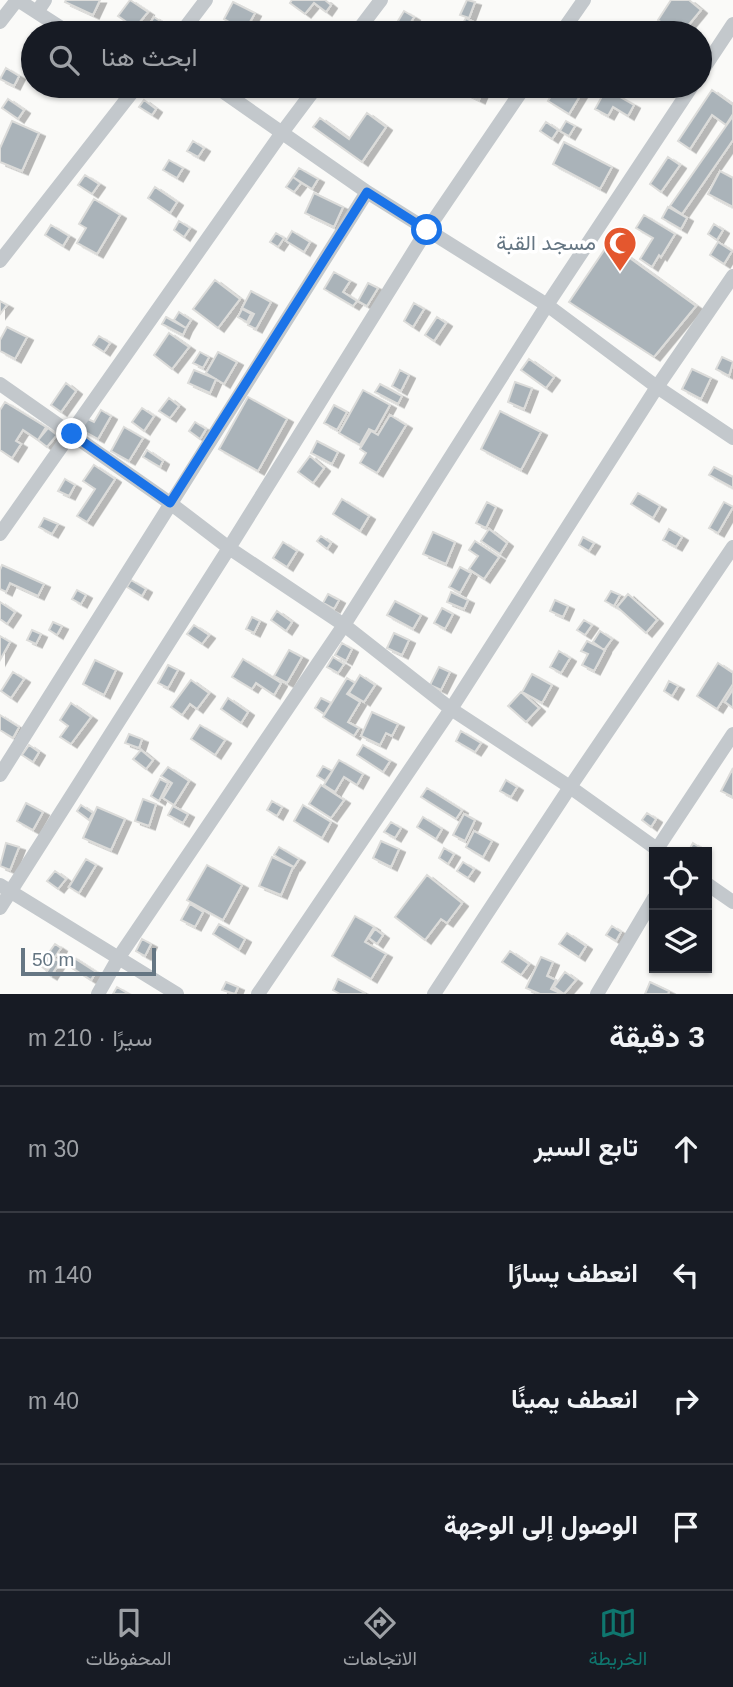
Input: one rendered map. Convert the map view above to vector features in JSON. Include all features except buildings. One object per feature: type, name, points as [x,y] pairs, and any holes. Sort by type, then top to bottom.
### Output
[{"type":"street","points":[[0,22],[18,0],[41,6],[57,21]]},
{"type":"street","points":[[190,21],[206,0]]},
{"type":"street","points":[[365,21],[381,0]]},
{"type":"street","points":[[569,21],[584,0]]},
{"type":"street","points":[[712,56],[733,24]]},
{"type":"street","points":[[0,261],[128,98]]},
{"type":"street","points":[[232,98],[367,192],[547,305],[657,387],[733,438]]},
{"type":"street","points":[[0,534],[308,98]]},
{"type":"street","points":[[0,908],[6,889],[229,548],[427,230],[517,98]]},
{"type":"street","points":[[98,994],[119,957],[344,625],[547,305],[684,98]]},
{"type":"street","points":[[0,775],[367,192]]},
{"type":"street","points":[[258,994],[451,709],[657,387],[733,276]]},
{"type":"street","points":[[0,384],[170,503],[229,548],[344,625],[451,709],[570,787],[653,847]]},
{"type":"street","points":[[434,994],[733,547]]},
{"type":"street","points":[[662,847],[733,734]]},
{"type":"street","points":[[712,887],[733,902]]},
{"type":"street","points":[[6,889],[177,994]]},
{"type":"street","points":[[597,994],[649,906]]},
{"type":"place","name":"مسجد القبة","points":[[620,273]]},
{"type":"route","points":[[72,434],[170,503],[367,192],[427,230]]}]
